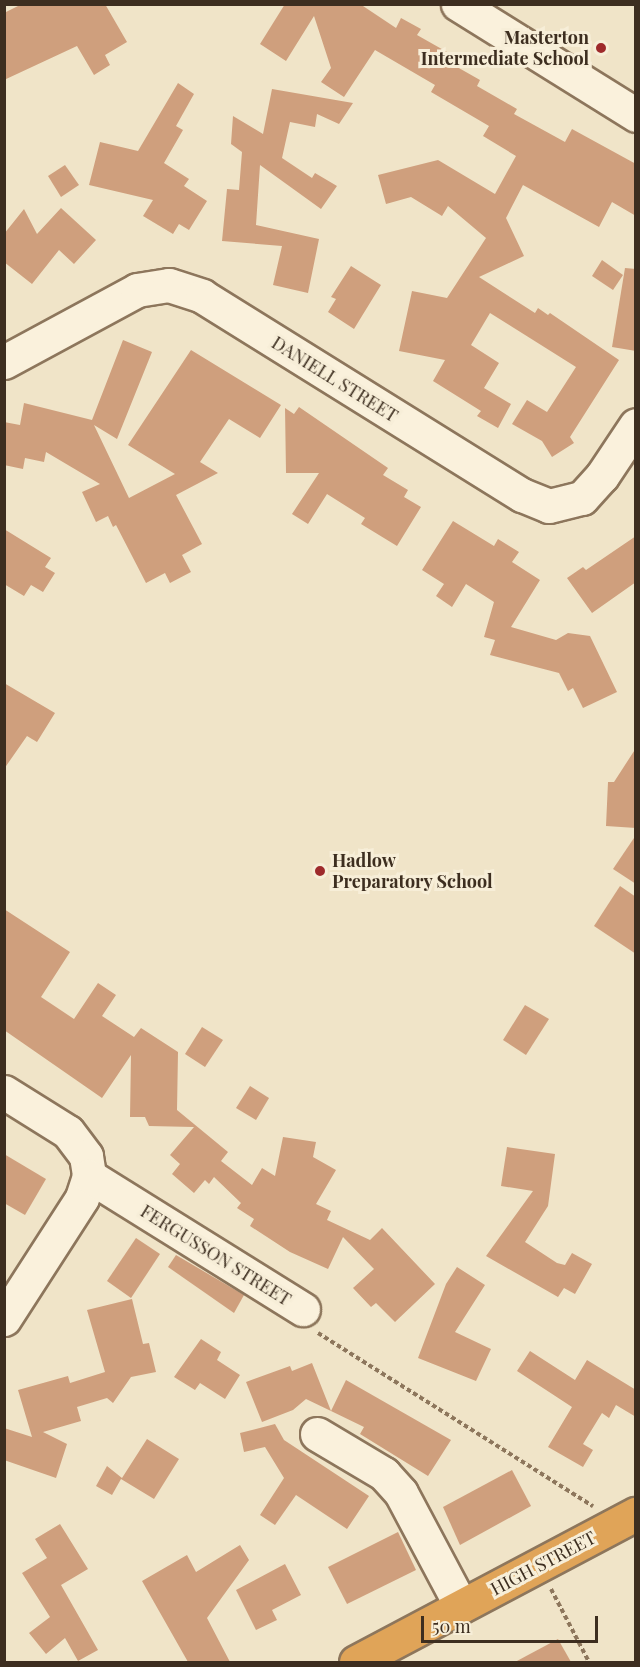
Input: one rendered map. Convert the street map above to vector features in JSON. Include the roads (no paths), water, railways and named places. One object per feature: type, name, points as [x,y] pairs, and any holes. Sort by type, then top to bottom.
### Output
[{"type":"highway","name":"HIGH STREET","points":[[356,1662],[628,1518]]},
{"type":"street","points":[[458,4],[636,115]]},
{"type":"street","name":"DANIELL STREET","points":[[4,362],[137,290],[169,285],[202,296],[522,495],[549,506],[582,498],[602,476],[636,425]]},
{"type":"street","points":[[4,1092],[68,1132],[86,1156],[89,1176],[82,1198],[4,1319]]},
{"type":"street","name":"FERGUSSON STREET","points":[[89,1176],[303,1309]]},
{"type":"street","points":[[317,1434],[384,1474],[401,1493],[461,1606]]},
{"type":"place","name":"Masterton Intermediate School","points":[[601,48]]},
{"type":"place","name":"Hadlow Preparatory School","points":[[320,871]]}]
